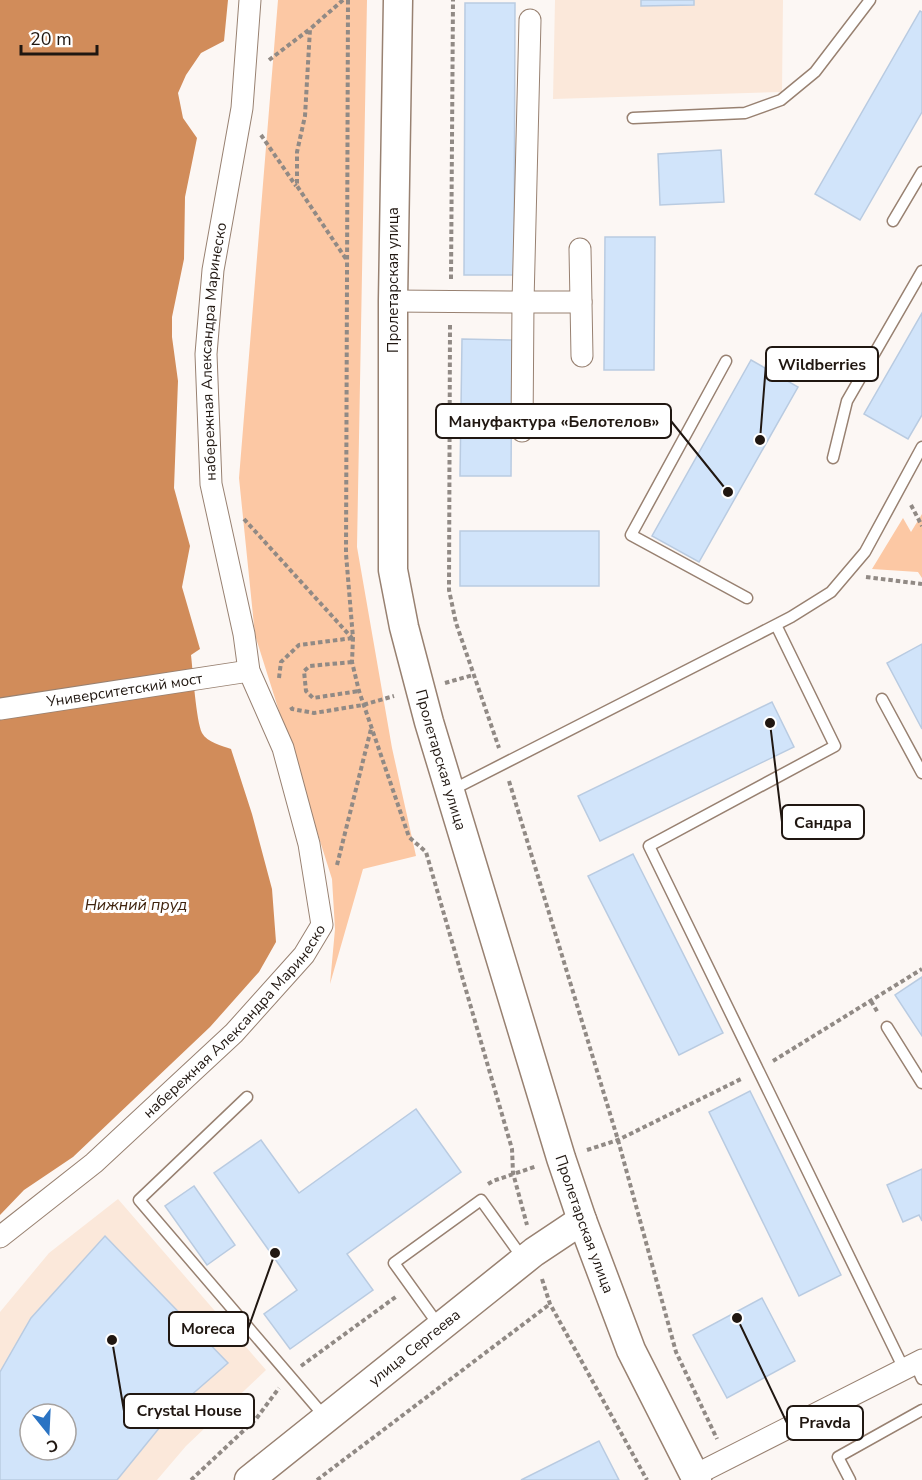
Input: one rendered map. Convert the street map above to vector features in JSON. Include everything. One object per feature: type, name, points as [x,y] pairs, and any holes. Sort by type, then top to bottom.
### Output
[{"type":"main road","name":"Пролетарская улица","points":[[398,0],[393,301],[393,570],[404,627],[429,722],[561,1158],[582,1220],[632,1350],[692,1478]]},
{"type":"main road","name":"улица Сергеева","points":[[249,1480],[529,1257],[582,1220]]},
{"type":"street","name":"набережная Александра Маринеско","points":[[0,1237],[94,1163],[234,1033],[304,956],[322,925],[309,844],[283,748],[249,671],[244,634],[211,484],[206,354],[213,270],[242,108],[250,0]]},
{"type":"street","points":[[522,431],[530,20]]},
{"type":"street","points":[[580,249],[582,356]]},
{"type":"street","points":[[393,301],[581,302]]},
{"type":"street","name":"Университетский мост","points":[[0,709],[249,671]]},
{"type":"street","points":[[692,1478],[916,1368]]},
{"type":"lane","points":[[633,118],[745,113],[781,100],[815,72],[870,0]]},
{"type":"lane","points":[[893,220],[922,172]]},
{"type":"lane","points":[[833,458],[847,401],[922,272]]},
{"type":"lane","points":[[726,362],[631,535],[747,598]]},
{"type":"lane","points":[[450,791],[776,625],[831,592],[865,552],[922,447]]},
{"type":"lane","points":[[776,625],[835,746],[649,846],[916,1368]]},
{"type":"lane","points":[[882,699],[922,773]]},
{"type":"lane","points":[[887,1027],[922,1083]]},
{"type":"lane","points":[[247,1097],[138,1200],[326,1418]]},
{"type":"lane","points":[[440,1327],[394,1263],[481,1200],[529,1257]]},
{"type":"lane","points":[[850,1480],[838,1457],[922,1410]]},
{"type":"path","points":[[244,78],[310,29],[343,0]]},
{"type":"path","points":[[348,0],[346,554],[353,638],[352,662],[363,705],[409,837],[426,852],[512,1149],[513,1173],[529,1257],[550,1304],[647,1480]]},
{"type":"path","points":[[297,186],[297,152],[304,116],[310,29]]},
{"type":"path","points":[[242,108],[346,259]]},
{"type":"path","points":[[243,518],[353,638]]},
{"type":"path","points":[[846,574],[922,584]]},
{"type":"path","points":[[278,683],[281,662],[299,645],[353,638]]},
{"type":"path","points":[[352,662],[310,666],[304,671],[306,691],[313,698],[359,691]]},
{"type":"path","points":[[288,700],[292,709],[314,713],[363,705]]},
{"type":"path","points":[[337,867],[372,729]]},
{"type":"path","points":[[483,1187],[493,1180],[513,1173]]},
{"type":"path","points":[[191,1480],[256,1419],[289,1375],[399,1294],[394,1286]]},
{"type":"path","points":[[317,1480],[550,1304]]},
{"type":"shaded area","points":[[278,0],[367,0],[357,547],[392,748],[416,856],[363,869],[330,984],[335,929],[332,879],[255,635],[239,478]]},
{"type":"shaded area","points":[[555,0],[783,0],[782,92],[553,99]]},
{"type":"shaded area","points":[[922,514],[922,578],[918,572],[872,569],[903,518],[911,532]]},
{"type":"shaded area","points":[[118,1199],[266,1370],[186,1446],[157,1480],[0,1480],[0,1312],[49,1253]]},
{"type":"water","name":"Нижний пруд","points":[[0,0],[228,0],[224,41],[201,53],[186,75],[178,93],[183,118],[197,138],[185,197],[184,259],[172,317],[172,337],[178,381],[174,488],[190,546],[182,587],[200,649],[191,655],[200,727],[207,739],[231,749],[252,814],[272,889],[276,942],[259,972],[210,1027],[73,1157],[24,1190],[0,1215]]},
{"type":"building","points":[[641,0],[694,0],[694,5],[641,6]]},
{"type":"building","points":[[465,3],[515,3],[514,275],[464,275]]},
{"type":"building","points":[[920,11],[922,12],[922,112],[860,220],[815,194]]},
{"type":"building","points":[[721,150],[724,202],[660,205],[658,154]]},
{"type":"building","points":[[605,237],[655,237],[654,370],[604,370]]},
{"type":"building","points":[[922,313],[922,415],[908,439],[864,414]]},
{"type":"building","points":[[462,339],[512,340],[511,476],[460,476]]},
{"type":"building","points":[[751,360],[798,387],[699,562],[652,536]]},
{"type":"building","points":[[460,531],[599,531],[599,586],[460,586]]},
{"type":"building","points":[[922,644],[922,729],[887,663]]},
{"type":"building","points":[[772,702],[794,747],[600,841],[578,796]]},
{"type":"building","points":[[633,854],[723,1033],[679,1055],[588,876]]},
{"type":"building","points":[[922,977],[922,1036],[895,995]]},
{"type":"building","points":[[750,1091],[841,1275],[799,1296],[709,1112]]},
{"type":"building","points":[[416,1109],[461,1172],[347,1254],[373,1290],[290,1349],[264,1314],[297,1290],[214,1173],[261,1140],[299,1193]]},
{"type":"building","points":[[922,1169],[922,1221],[919,1215],[903,1222],[887,1185]]},
{"type":"building","points":[[194,1186],[235,1245],[207,1265],[165,1206]]},
{"type":"building","points":[[105,1236],[228,1363],[173,1411],[117,1480],[0,1480],[0,1372],[31,1318]]},
{"type":"building","points":[[762,1298],[795,1361],[727,1398],[693,1335]]},
{"type":"building","points":[[599,1441],[619,1480],[521,1480]]},
{"type":"place","name":"Wildberries","points":[[760,440]]},
{"type":"place","name":"Мануфактура «Белотелов»","points":[[728,492]]},
{"type":"place","name":"Сандра","points":[[770,723]]},
{"type":"place","name":"Moreca","points":[[275,1253]]},
{"type":"place","name":"Pravda","points":[[737,1318]]},
{"type":"place","name":"Crystal House","points":[[112,1340]]}]
